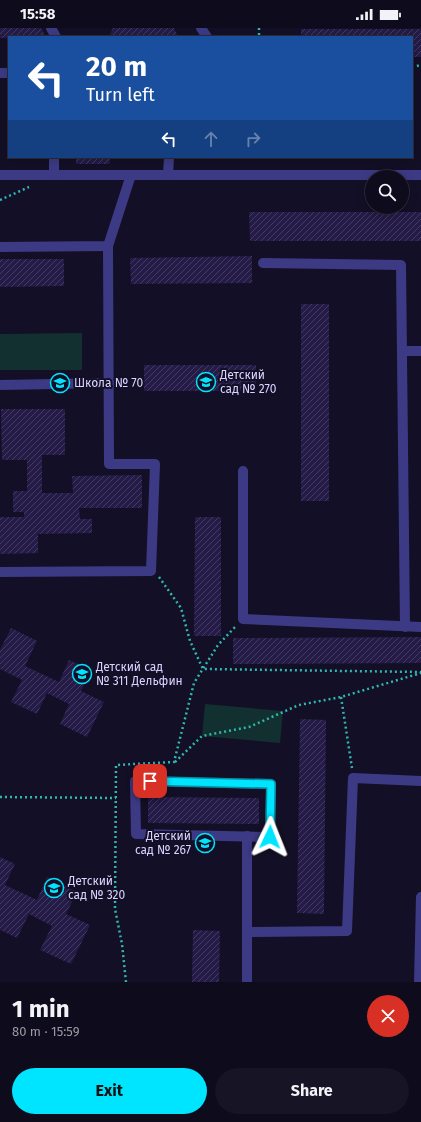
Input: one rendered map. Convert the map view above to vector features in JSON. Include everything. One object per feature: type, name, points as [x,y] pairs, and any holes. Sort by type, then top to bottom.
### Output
[{"type":"street","points":[[54,158],[54,175]]},
{"type":"street","points":[[168,175],[169,158]]},
{"type":"street","points":[[0,175],[421,175]]},
{"type":"street","points":[[0,572],[151,571],[155,464],[109,464],[108,246],[131,175]]},
{"type":"street","points":[[0,247],[108,246]]},
{"type":"street","points":[[263,263],[401,265],[405,627]]},
{"type":"street","points":[[402,351],[421,350]]},
{"type":"street","points":[[0,385],[109,383]]},
{"type":"street","points":[[243,471],[243,619],[421,628]]},
{"type":"street","points":[[248,932],[347,931],[353,778],[421,781]]},
{"type":"street","points":[[135,781],[271,784],[270,837],[247,836],[136,834],[135,781]]},
{"type":"street","points":[[247,836],[247,982]]},
{"type":"street","points":[[419,982],[421,897]]},
{"type":"path","points":[[151,571],[162,580],[181,608],[190,641],[203,669],[421,673]]},
{"type":"path","points":[[174,762],[202,736],[249,727],[299,704],[341,697],[421,673]]},
{"type":"path","points":[[341,697],[353,778]]},
{"type":"path","points":[[0,797],[116,798]]},
{"type":"green space","points":[[82,333],[82,370],[0,370],[0,334]]},
{"type":"green space","points":[[205,704],[283,711],[280,743],[202,736]]},
{"type":"building","points":[[0,28],[41,28],[45,36],[8,36],[8,38],[0,38]]},
{"type":"building","points":[[113,28],[174,28],[178,36],[109,36]]},
{"type":"building","points":[[301,29],[421,29],[421,57],[413,57],[413,36],[301,36]]},
{"type":"building","points":[[76,158],[110,158],[110,164],[76,164]]},
{"type":"building","points":[[249,212],[365,212],[365,214],[409,214],[409,212],[421,212],[421,241],[250,241]]},
{"type":"building","points":[[252,256],[252,283],[131,284],[130,258]]},
{"type":"building","points":[[0,259],[64,259],[64,286],[0,287]]},
{"type":"building","points":[[301,304],[329,304],[329,501],[301,501]]},
{"type":"building","points":[[144,365],[256,365],[256,391],[144,391]]},
{"type":"building","points":[[1,409],[65,409],[65,455],[42,455],[42,493],[73,493],[72,476],[142,475],[142,508],[79,508],[80,519],[92,519],[92,533],[38,534],[38,553],[0,554],[0,517],[24,517],[24,512],[13,512],[13,491],[27,491],[27,460],[2,460]]},
{"type":"building","points":[[195,517],[221,517],[221,636],[194,636]]},
{"type":"building","points":[[11,628],[37,641],[25,666],[59,682],[69,660],[91,670],[81,691],[104,702],[87,737],[60,724],[69,704],[47,693],[37,714],[11,702],[22,680],[0,669],[0,650]]},
{"type":"building","points":[[421,637],[421,663],[233,664],[233,638]]},
{"type":"building","points":[[300,719],[326,720],[324,914],[297,913]]},
{"type":"building","points":[[148,797],[259,798],[259,824],[148,823]]},
{"type":"building","points":[[0,857],[15,864],[5,885],[37,900],[47,877],[77,892],[66,914],[90,925],[71,964],[40,950],[52,926],[29,914],[17,938],[0,930]]},
{"type":"building","points":[[193,930],[220,931],[219,982],[192,982]]},
{"type":"place","name":"Детский сад № 270","points":[[206,382]]},
{"type":"place","name":"Школа № 70","points":[[60,383]]},
{"type":"place","name":"Детский сад № 311 Дельфин","points":[[82,674]]},
{"type":"place","name":"Детский сад № 267","points":[[205,843]]},
{"type":"place","name":"Детский сад № 320","points":[[54,888]]},
{"type":"route","points":[[150,781],[271,784],[270,837]]}]
